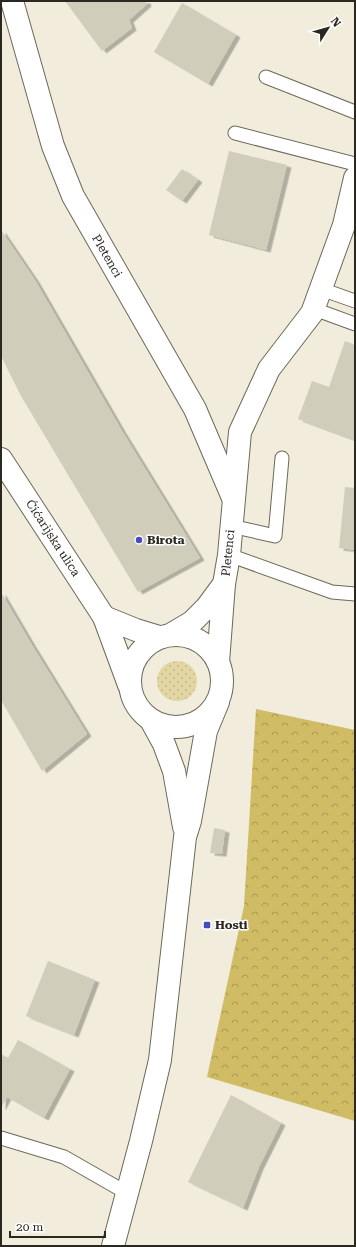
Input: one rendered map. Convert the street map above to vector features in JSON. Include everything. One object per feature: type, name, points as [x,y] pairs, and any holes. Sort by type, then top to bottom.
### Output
[{"type":"street","name":"Pletenci","points":[[12,1],[53,146],[73,196],[195,409],[233,498]]},
{"type":"street","name":"Pletenci","points":[[218,662],[224,584],[229,556],[240,432],[270,369],[312,313],[344,225],[355,178]]},
{"type":"street","name":"Ćićarijska ulica","points":[[1,459],[104,617],[129,685]]},
{"type":"street","name":"Pletenci","points":[[164,636],[192,622],[207,607],[224,584]]},
{"type":"street","points":[[104,617],[136,630],[164,636],[185,635],[199,640],[210,650],[218,662],[222,675],[222,690],[206,731],[190,821],[185,837]]},
{"type":"street","points":[[113,1246],[160,1060],[185,837],[184,821],[174,771],[164,744],[152,722],[141,712],[132,699],[129,685],[130,670],[136,656],[146,645],[164,636]]},
{"type":"street","points":[[152,722],[166,727],[182,728],[196,723],[209,715],[218,702]]},
{"type":"lane","points":[[266,77],[355,112]]},
{"type":"lane","points":[[234,133],[355,164]]},
{"type":"lane","points":[[317,299],[355,301]]},
{"type":"lane","points":[[317,299],[355,324]]},
{"type":"lane","points":[[231,526],[275,536],[282,458]]},
{"type":"lane","points":[[229,556],[332,592],[355,594]]},
{"type":"lane","points":[[1,1138],[64,1157],[127,1194]]},
{"type":"shaded area","points":[[181,661],[188,664],[194,670],[197,681],[196,689],[188,698],[181,701],[173,701],[166,698],[158,689],[157,677],[160,670],[169,662]]},
{"type":"green space","points":[[256,709],[355,730],[355,1121],[207,1077],[244,906]]},
{"type":"building","points":[[65,1],[146,1],[147,4],[129,20],[132,28],[102,51]]},
{"type":"building","points":[[182,3],[236,35],[208,84],[154,52]]},
{"type":"building","points":[[229,151],[287,165],[266,250],[209,235]]},
{"type":"building","points":[[182,169],[198,180],[182,201],[166,190]]},
{"type":"building","points":[[1,230],[35,280],[122,431],[200,558],[138,592],[21,396],[1,356]]},
{"type":"building","points":[[345,341],[355,345],[355,440],[298,419],[312,381],[329,387]]},
{"type":"building","points":[[345,487],[355,488],[355,550],[339,548]]},
{"type":"building","points":[[1,592],[87,734],[42,771],[1,700]]},
{"type":"building","points":[[214,828],[225,830],[222,854],[210,853]]},
{"type":"building","points":[[48,961],[95,980],[74,1035],[26,1016]]},
{"type":"building","points":[[18,1040],[70,1069],[44,1118],[7,1097],[1,1108],[1,1054],[8,1058]]},
{"type":"building","points":[[231,1095],[281,1123],[259,1167],[243,1208],[188,1182]]},
{"type":"place","name":"Birota","points":[[139,540]]},
{"type":"place","name":"Hosti","points":[[207,925]]}]
